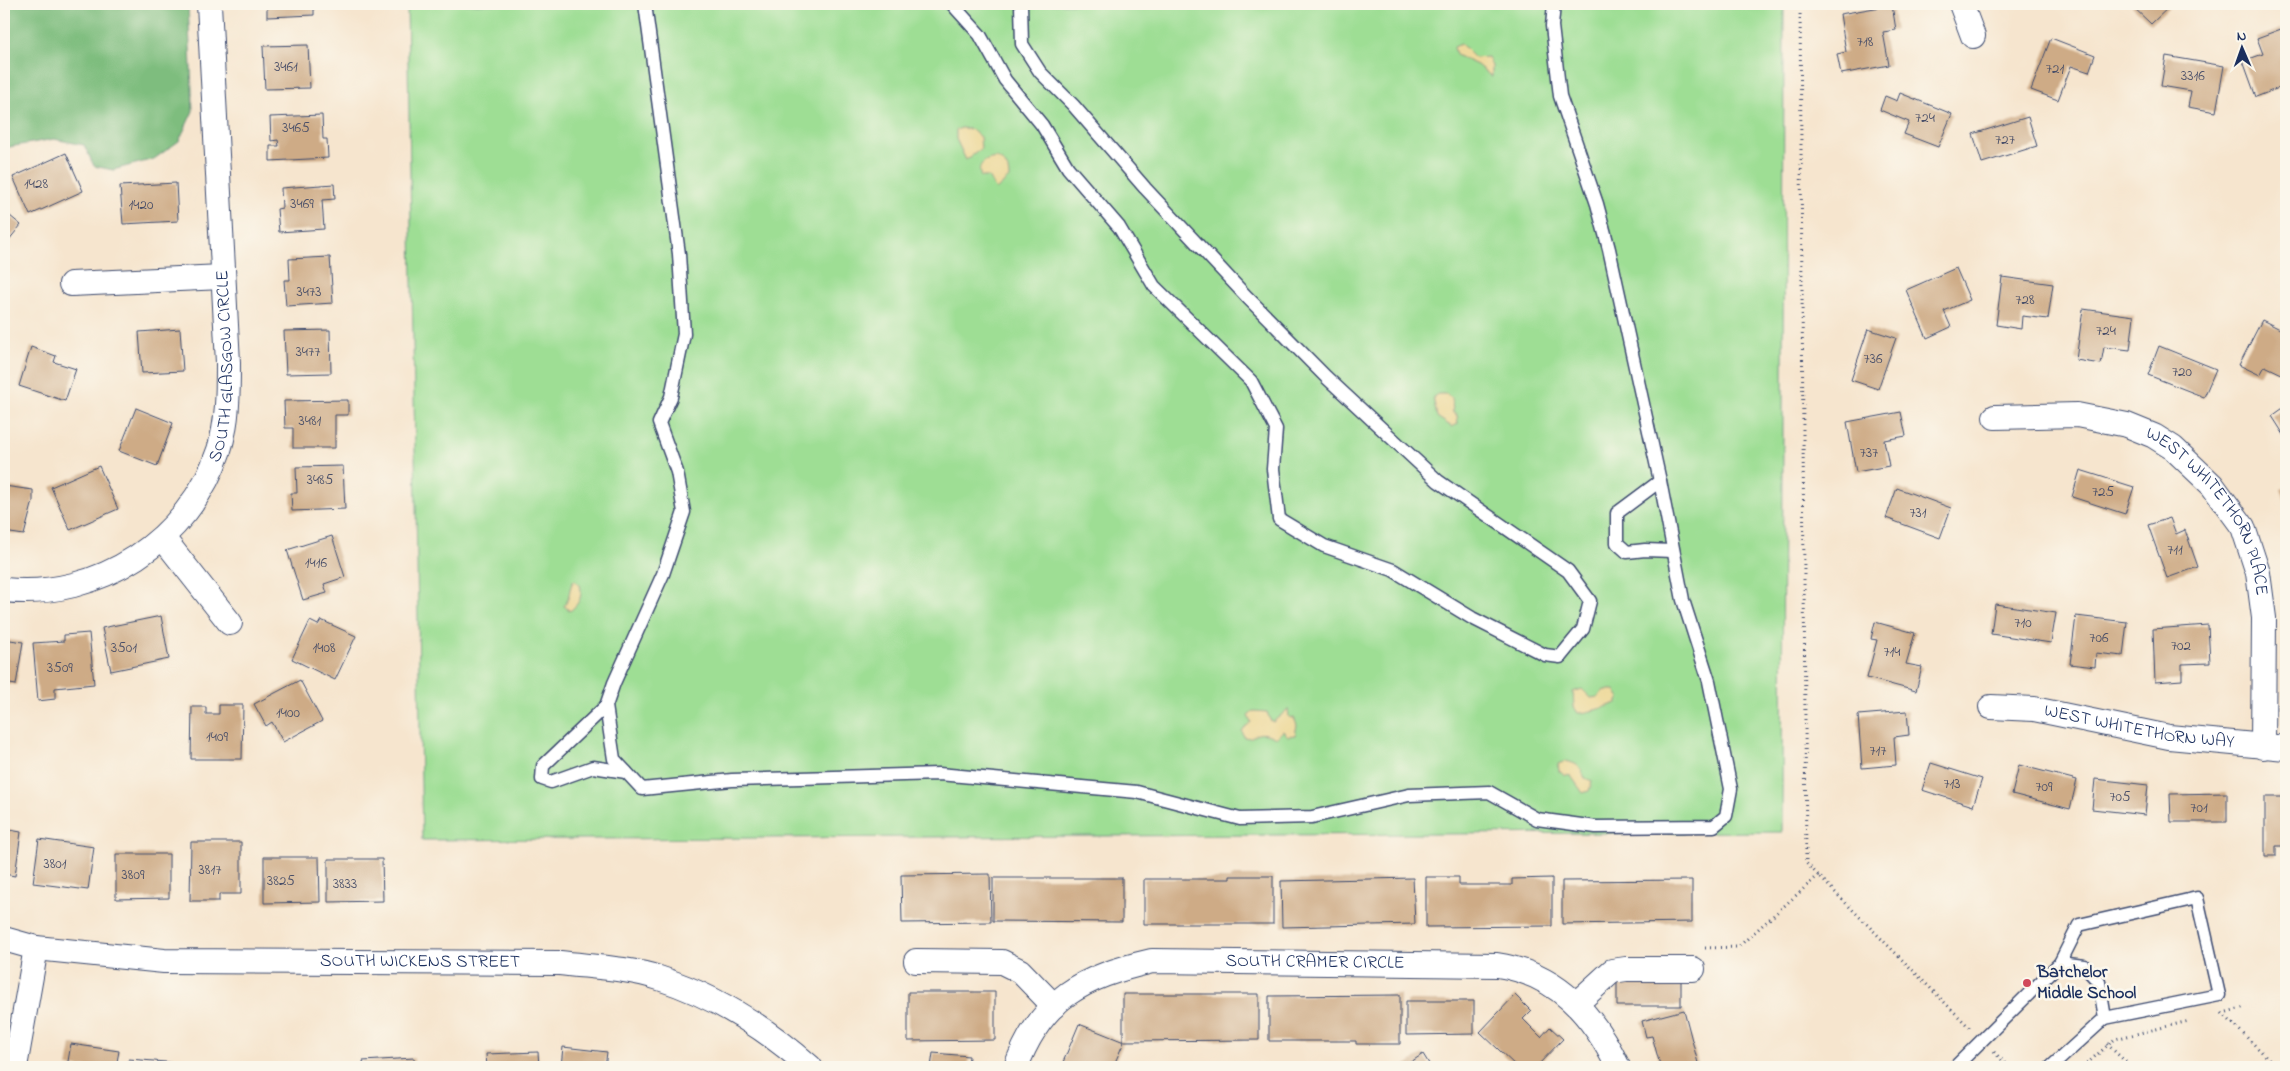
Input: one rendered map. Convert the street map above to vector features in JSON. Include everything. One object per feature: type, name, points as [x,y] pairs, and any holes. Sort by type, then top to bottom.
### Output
[{"type":"street","name":"SOUTH GLASGOW CIRCLE","points":[[4,590],[43,590],[76,585],[100,577],[131,561],[163,538],[192,505],[210,473],[223,432],[228,394],[209,4]]},
{"type":"street","points":[[1961,4],[1973,36]]},
{"type":"street","points":[[71,284],[222,277]]},
{"type":"street","name":"WEST WHITETHORN PLACE","points":[[1995,417],[2077,415],[2128,425],[2154,436],[2173,448],[2218,492],[2243,527],[2260,580],[2275,748]]},
{"type":"street","points":[[163,538],[230,622]]},
{"type":"street","name":"WEST WHITETHORN WAY","points":[[1991,707],[2034,709],[2169,737],[2275,748]]},
{"type":"street","name":"SOUTH WICKENS STREET","points":[[4,939],[36,948],[164,961],[560,963],[616,970],[658,978],[706,998],[747,1020],[788,1048],[810,1067]]},
{"type":"street","points":[[16,1067],[36,948]]},
{"type":"street","points":[[1576,1004],[1612,970],[1699,959]]},
{"type":"street","points":[[916,961],[1002,962],[1020,971],[1054,1006]]},
{"type":"street","name":"SOUTH CRAMER CIRCLE","points":[[1016,1067],[1030,1036],[1041,1019],[1081,984],[1114,970],[1152,961],[1497,964],[1532,973],[1576,1004],[1590,1018],[1618,1067]]},
{"type":"lane","points":[[626,772],[593,767],[551,782],[542,780],[543,766],[606,706],[614,683],[663,574],[684,512],[677,472],[658,423],[671,396],[684,334],[679,254],[645,4]]},
{"type":"lane","points":[[952,4],[980,35],[1005,80],[1042,125],[1068,168],[1119,227],[1154,286],[1251,381],[1276,428],[1273,469],[1279,519],[1324,546],[1393,570],[1472,618],[1545,655],[1560,657],[1583,629],[1590,601],[1568,571],[1438,481],[1326,377],[1247,297],[1145,188],[1073,105],[1040,72],[1022,44],[1021,4]]},
{"type":"lane","points":[[606,706],[614,759],[642,789],[732,780],[939,774],[1136,792],[1240,819],[1312,817],[1409,794],[1490,792],[1537,819],[1596,827],[1714,826],[1726,816],[1731,789],[1710,681],[1683,600],[1660,481],[1597,204],[1560,96],[1552,26],[1554,4]]},
{"type":"lane","points":[[1660,481],[1617,513],[1617,542],[1628,552],[1673,551]]},
{"type":"lane","points":[[1955,1067],[2060,963],[2079,925],[2197,898],[2219,995],[2105,1018],[2051,1067]]},
{"type":"lane","points":[[2060,963],[2084,966],[2099,982],[2105,1018]]},
{"type":"path","points":[[1800,4],[1806,863],[2009,1067]]},
{"type":"path","points":[[1699,959],[1738,947],[1819,874]]},
{"type":"path","points":[[2213,1015],[2245,1007]]},
{"type":"path","points":[[2222,1013],[2277,1067]]},
{"type":"path","points":[[2083,1067],[2115,1039],[2196,1019]]},
{"type":"path","points":[[2108,1044],[2131,1067]]},
{"type":"green space","points":[[4,4],[188,4],[193,111],[179,141],[154,159],[113,170],[94,166],[84,145],[54,139],[9,147],[4,151]]},
{"type":"green space","points":[[407,4],[1784,4],[1782,832],[422,840]]},
{"type":"sand","points":[[1461,44],[1475,58],[1488,57],[1492,66],[1492,77],[1477,65],[1458,56],[1454,47]]},
{"type":"sand","points":[[961,128],[971,129],[980,137],[981,149],[966,160],[956,139],[956,130]]},
{"type":"sand","points":[[997,158],[1006,166],[1009,178],[996,190],[988,177],[981,177],[980,169],[985,161]]},
{"type":"sand","points":[[1438,394],[1446,394],[1452,398],[1453,413],[1457,415],[1458,424],[1452,427],[1437,417],[1433,397]]},
{"type":"sand","points":[[574,580],[580,585],[581,596],[576,606],[570,611],[564,606]]},
{"type":"sand","points":[[1582,689],[1591,698],[1598,697],[1604,690],[1615,690],[1620,698],[1617,703],[1578,713],[1574,707],[1573,692]]},
{"type":"sand","points":[[1288,709],[1289,717],[1294,718],[1297,725],[1295,735],[1288,736],[1283,731],[1276,738],[1263,734],[1257,734],[1250,738],[1244,737],[1242,731],[1251,722],[1248,716],[1254,711],[1267,712],[1270,720],[1273,722]]},
{"type":"sand","points":[[1566,761],[1574,763],[1585,778],[1592,781],[1589,791],[1583,793],[1571,776],[1564,775],[1559,771],[1558,764]]},
{"type":"building","points":[[267,4],[314,4],[314,15],[267,17]]},
{"type":"building","points":[[2130,4],[2172,4],[2151,24]]},
{"type":"building","points":[[1892,5],[1896,30],[1883,32],[1889,65],[1841,74],[1837,54],[1846,52],[1840,14]]},
{"type":"building","points":[[2281,29],[2286,42],[2286,85],[2256,97],[2243,61],[2263,54],[2257,38]]},
{"type":"building","points":[[2051,38],[2095,55],[2089,72],[2071,66],[2058,100],[2031,90]]},
{"type":"building","points":[[308,45],[310,88],[265,89],[263,46]]},
{"type":"building","points":[[2166,56],[2224,66],[2216,112],[2188,107],[2191,91],[2161,86]]},
{"type":"building","points":[[1900,93],[1952,114],[1938,147],[1904,134],[1909,122],[1880,110],[1885,96],[1897,101]]},
{"type":"building","points":[[322,115],[323,139],[327,139],[328,158],[270,161],[270,146],[279,146],[278,140],[271,141],[270,117]]},
{"type":"building","points":[[2028,117],[2037,146],[1982,163],[1973,134]]},
{"type":"building","points":[[66,153],[83,191],[30,215],[13,177]]},
{"type":"building","points":[[176,183],[178,221],[123,224],[120,186]]},
{"type":"building","points":[[334,184],[335,199],[322,200],[324,229],[279,232],[277,209],[282,208],[281,188]]},
{"type":"building","points":[[4,211],[21,225],[4,246]]},
{"type":"building","points":[[330,257],[333,303],[286,306],[284,280],[290,280],[289,259]]},
{"type":"building","points":[[1956,268],[1970,300],[1944,311],[1951,327],[1927,338],[1906,290]]},
{"type":"building","points":[[2002,277],[2053,284],[2048,319],[2022,316],[2021,329],[1996,325]]},
{"type":"building","points":[[2083,309],[2134,316],[2130,350],[2104,347],[2101,364],[2076,360]]},
{"type":"building","points":[[2262,320],[2286,332],[2286,376],[2265,366],[2260,375],[2239,365]]},
{"type":"building","points":[[180,329],[183,371],[142,373],[139,332]]},
{"type":"building","points":[[1868,329],[1896,338],[1878,389],[1851,380]]},
{"type":"building","points":[[330,330],[331,373],[286,374],[284,331]]},
{"type":"building","points":[[2159,346],[2216,369],[2204,397],[2148,375]]},
{"type":"building","points":[[31,347],[56,356],[54,362],[76,369],[65,401],[19,386]]},
{"type":"building","points":[[348,400],[348,415],[335,415],[335,448],[293,448],[293,428],[285,428],[284,401]]},
{"type":"building","points":[[2286,406],[2286,438],[2272,416]]},
{"type":"building","points":[[136,408],[173,423],[157,466],[119,451]]},
{"type":"building","points":[[1901,412],[1906,436],[1884,440],[1889,466],[1856,472],[1847,422]]},
{"type":"building","points":[[99,466],[118,509],[70,530],[51,487]]},
{"type":"building","points":[[343,466],[345,509],[292,511],[291,493],[297,493],[296,467]]},
{"type":"building","points":[[2080,470],[2134,487],[2125,514],[2072,497]]},
{"type":"building","points":[[4,486],[33,490],[33,501],[24,535],[4,532]]},
{"type":"building","points":[[2286,487],[2286,504],[2281,489]]},
{"type":"building","points":[[1897,488],[1951,508],[1940,538],[1886,518]]},
{"type":"building","points":[[2170,518],[2176,534],[2185,530],[2198,567],[2167,578],[2148,525]]},
{"type":"building","points":[[332,536],[345,577],[324,584],[327,593],[303,600],[287,550]]},
{"type":"building","points":[[1995,604],[2056,613],[2051,643],[1991,634]]},
{"type":"building","points":[[161,616],[169,659],[111,671],[102,628]]},
{"type":"building","points":[[2076,616],[2127,622],[2123,656],[2096,653],[2095,667],[2070,664]]},
{"type":"building","points":[[321,620],[356,636],[335,680],[292,659],[310,621],[318,625]]},
{"type":"building","points":[[1875,622],[1915,633],[1906,664],[1922,667],[1916,691],[1867,678],[1877,640],[1871,639]]},
{"type":"building","points":[[2208,625],[2210,663],[2182,664],[2182,680],[2155,682],[2153,629]]},
{"type":"building","points":[[89,633],[94,684],[55,688],[55,699],[38,701],[33,643],[64,641],[64,635]]},
{"type":"building","points":[[4,639],[23,642],[16,685],[4,683]]},
{"type":"building","points":[[300,680],[322,721],[283,742],[272,722],[266,726],[254,704]]},
{"type":"building","points":[[219,705],[243,705],[242,759],[191,759],[192,707],[206,707],[206,714],[219,714]]},
{"type":"building","points":[[1907,711],[1909,735],[1894,737],[1896,765],[1862,768],[1858,715]]},
{"type":"building","points":[[1931,763],[1982,779],[1973,806],[1922,790]]},
{"type":"building","points":[[2019,765],[2077,780],[2070,809],[2012,794]]},
{"type":"building","points":[[2095,779],[2148,785],[2145,815],[2092,809]]},
{"type":"building","points":[[2227,793],[2227,822],[2171,822],[2170,794]]},
{"type":"building","points":[[2265,797],[2286,797],[2286,846],[2276,846],[2276,856],[2265,856]]},
{"type":"building","points":[[4,829],[21,832],[15,876],[4,874]]},
{"type":"building","points":[[39,839],[94,847],[88,890],[33,883]]},
{"type":"building","points":[[191,842],[241,842],[241,894],[219,894],[219,901],[190,901]]},
{"type":"building","points":[[116,854],[169,854],[169,898],[116,899]]},
{"type":"building","points":[[264,857],[319,857],[320,902],[264,903]]},
{"type":"building","points":[[328,859],[382,859],[383,901],[328,902]]},
{"type":"building","points":[[990,874],[991,922],[902,923],[901,875]]},
{"type":"building","points":[[1230,876],[1273,876],[1273,924],[1144,924],[1144,879],[1230,879]]},
{"type":"building","points":[[1426,877],[1459,877],[1459,885],[1512,885],[1512,879],[1552,878],[1552,926],[1426,927]]},
{"type":"building","points":[[993,878],[1122,878],[1122,922],[993,921]]},
{"type":"building","points":[[1413,878],[1415,924],[1282,927],[1281,881]]},
{"type":"building","points":[[1692,880],[1692,922],[1562,924],[1562,881]]},
{"type":"building","points":[[1681,979],[1681,1006],[1617,1006],[1617,980]]},
{"type":"building","points":[[908,992],[995,992],[995,1040],[908,1041]]},
{"type":"building","points":[[1123,994],[1259,994],[1259,1040],[1123,1041]]},
{"type":"building","points":[[1400,995],[1400,1044],[1356,1044],[1356,1041],[1269,1041],[1269,996]]},
{"type":"building","points":[[1515,995],[1531,1011],[1523,1019],[1541,1037],[1550,1027],[1563,1039],[1536,1067],[1517,1067],[1480,1032]]},
{"type":"building","points":[[1406,1001],[1474,1001],[1474,1034],[1406,1035]]},
{"type":"building","points":[[1684,1010],[1699,1067],[1652,1067],[1660,1065],[1652,1036],[1646,1037],[1642,1021]]},
{"type":"building","points":[[1079,1024],[1124,1042],[1113,1067],[1061,1067]]},
{"type":"building","points":[[71,1044],[119,1051],[116,1067],[67,1067]]},
{"type":"building","points":[[563,1047],[607,1052],[605,1067],[561,1067]]},
{"type":"building","points":[[538,1052],[539,1067],[487,1067],[486,1054]]},
{"type":"building","points":[[933,1053],[969,1056],[968,1067],[931,1067]]},
{"type":"building","points":[[1423,1054],[1431,1067],[1403,1067]]},
{"type":"building","points":[[414,1058],[414,1067],[364,1067],[363,1061]]},
{"type":"building","points":[[129,1059],[178,1063],[178,1067],[128,1067]]},
{"type":"building","points":[[1136,1064],[1158,1066],[1158,1067],[1136,1067]]},
{"type":"place","name":"Batchelor Middle School","points":[[2027,983]]}]
